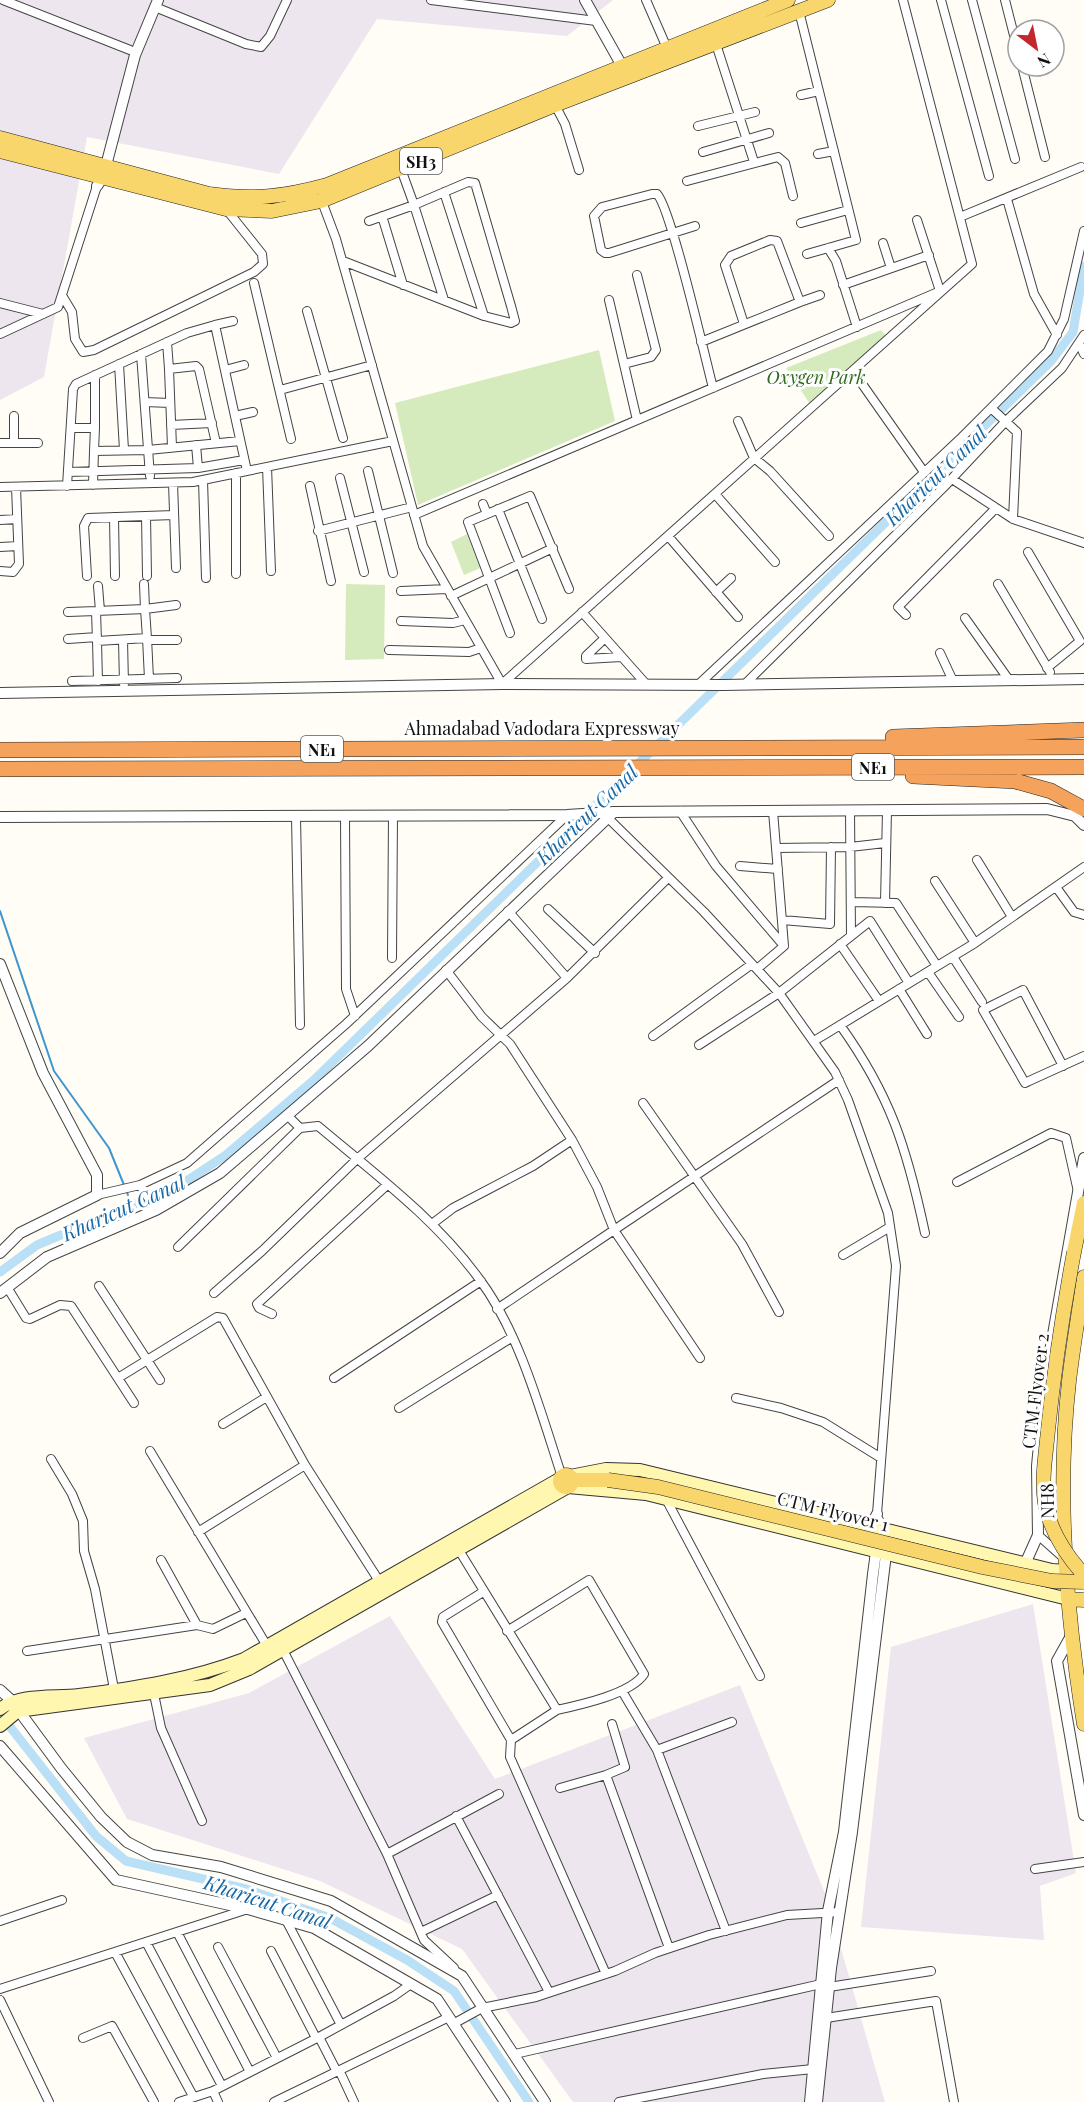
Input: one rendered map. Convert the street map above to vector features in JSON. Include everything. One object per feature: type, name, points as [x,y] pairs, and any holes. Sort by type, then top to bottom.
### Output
[{"type":"highway","points":[[788,747],[820,740],[1084,730]]},
{"type":"highway","name":"Ahmadabad Vadodara Expressway","points":[[0,750],[1084,747]]},
{"type":"highway","points":[[833,767],[875,775],[1015,781],[1051,791],[1084,809]]},
{"type":"highway","name":"NE1","points":[[0,769],[1084,767]]},
{"type":"main road","points":[[0,138],[100,174],[209,194],[237,198],[279,198],[319,194],[625,71],[667,48],[788,0]]},
{"type":"main road","name":"SH3","points":[[0,151],[100,174],[226,209],[272,211],[401,169],[555,105],[625,71],[716,44],[828,0]]},
{"type":"main road","name":"CTM Flyover 2","points":[[1081,1196],[1060,1328],[1044,1479],[1045,1503],[1051,1525],[1060,1544],[1084,1573]]},
{"type":"main road","name":"NH8","points":[[1084,1277],[1069,1383],[1064,1463],[1068,1599],[1084,1724]]},
{"type":"main road","points":[[10,1708],[114,1689],[210,1685],[249,1669],[276,1646],[567,1480],[606,1469],[640,1470],[1025,1564],[1066,1565],[1084,1573]]},
{"type":"main road","points":[[567,1480],[646,1494],[1068,1599],[1084,1600]]},
{"type":"main road","name":"CTM Flyover 1","points":[[567,1480],[608,1480],[658,1487],[982,1567],[1052,1581],[1084,1582]]},
{"type":"main road","points":[[10,1708],[153,1688]]},
{"type":"main road","points":[[0,1726],[10,1708]]},
{"type":"street","points":[[3,0],[130,50]]},
{"type":"street","points":[[155,2],[246,44],[261,47],[270,36],[287,0]]},
{"type":"street","points":[[431,0],[596,21]]},
{"type":"street","points":[[585,0],[625,71]]},
{"type":"street","points":[[646,0],[667,48]]},
{"type":"street","points":[[502,684],[972,264],[903,0]]},
{"type":"street","points":[[941,0],[989,176]]},
{"type":"street","points":[[972,0],[1016,159]]},
{"type":"street","points":[[1005,0],[1010,18]]},
{"type":"street","points":[[100,174],[130,50],[155,2]]},
{"type":"street","points":[[0,334],[58,307],[63,297],[135,55],[155,2]]},
{"type":"street","points":[[799,11],[856,240],[807,254]]},
{"type":"street","points":[[716,44],[754,162]]},
{"type":"street","points":[[1025,78],[1045,157]]},
{"type":"street","points":[[801,95],[819,91]]},
{"type":"street","points":[[555,105],[565,124],[579,170]]},
{"type":"street","points":[[698,126],[755,112]]},
{"type":"street","points":[[703,153],[769,133]]},
{"type":"street","points":[[818,154],[834,151]]},
{"type":"street","points":[[687,181],[754,162],[782,158],[792,196]]},
{"type":"street","points":[[960,217],[1081,167]]},
{"type":"street","points":[[401,169],[444,300]]},
{"type":"street","points":[[342,261],[484,316],[511,323],[515,321],[475,183],[468,182],[369,221]]},
{"type":"street","points":[[444,192],[484,316]]},
{"type":"street","points":[[319,194],[342,261],[423,546],[502,684]]},
{"type":"street","points":[[695,226],[672,232],[604,253],[601,250],[594,216],[602,207],[657,194],[662,199],[672,232],[713,388]]},
{"type":"street","points":[[1007,199],[1034,294],[1057,334]]},
{"type":"street","points":[[63,297],[72,312],[75,339],[83,352],[94,350],[254,272],[263,264],[262,254],[226,209]]},
{"type":"street","points":[[801,223],[848,210]]},
{"type":"street","points":[[382,216],[403,285]]},
{"type":"street","points":[[917,220],[942,290]]},
{"type":"street","points":[[698,685],[924,472],[1048,351],[1064,319],[1084,231]]},
{"type":"street","points":[[744,324],[725,265],[731,256],[770,240],[777,241],[781,248],[800,302]]},
{"type":"street","points":[[883,243],[891,268]]},
{"type":"street","points":[[828,248],[836,261],[857,327]]},
{"type":"street","points":[[843,285],[929,255]]},
{"type":"street","points":[[624,364],[651,357],[656,350],[637,275]]},
{"type":"street","points":[[254,283],[291,439]]},
{"type":"street","points":[[318,531],[379,516],[413,511],[637,420],[942,290]]},
{"type":"street","points":[[701,342],[820,295]]},
{"type":"street","points":[[609,300],[637,420]]},
{"type":"street","points":[[0,303],[43,314]]},
{"type":"street","points":[[307,311],[343,438]]},
{"type":"street","points":[[67,486],[73,389],[76,384],[167,342],[233,321]]},
{"type":"street","points":[[215,325],[247,471]]},
{"type":"street","points":[[1082,339],[1084,354]]},
{"type":"street","points":[[744,685],[952,479],[1005,422],[1062,368],[1082,339]]},
{"type":"street","points":[[167,342],[172,447]]},
{"type":"street","points":[[141,354],[150,483]]},
{"type":"street","points":[[119,364],[124,450]]},
{"type":"street","points":[[225,370],[244,365]]},
{"type":"street","points":[[280,390],[372,365]]},
{"type":"street","points":[[169,369],[196,366],[199,369],[216,443]]},
{"type":"street","points":[[853,371],[924,472]]},
{"type":"street","points":[[93,485],[95,375]]},
{"type":"street","points":[[145,402],[170,403]]},
{"type":"street","points":[[991,408],[1017,432],[1013,519]]},
{"type":"street","points":[[235,416],[253,412]]},
{"type":"street","points":[[14,416],[14,443]]},
{"type":"street","points":[[738,421],[754,458],[770,471],[829,536]]},
{"type":"street","points":[[171,425],[212,423]]},
{"type":"street","points":[[71,428],[95,428]]},
{"type":"street","points":[[94,451],[148,450],[240,441]]},
{"type":"street","points":[[0,487],[173,483],[203,480],[393,441]]},
{"type":"street","points":[[0,443],[39,443]]},
{"type":"street","points":[[196,445],[198,468]]},
{"type":"street","points":[[68,472],[198,468],[244,460]]},
{"type":"street","points":[[267,466],[271,571]]},
{"type":"street","points":[[368,471],[393,573]]},
{"type":"street","points":[[236,473],[236,574]]},
{"type":"street","points":[[340,478],[363,572]]},
{"type":"street","points":[[952,479],[1013,519],[1084,543]]},
{"type":"street","points":[[203,480],[206,578]]},
{"type":"street","points":[[173,483],[176,568]]},
{"type":"street","points":[[310,486],[318,531],[331,580]]},
{"type":"street","points":[[0,571],[13,572],[18,569],[16,487]]},
{"type":"street","points":[[715,494],[775,562]]},
{"type":"street","points":[[510,633],[468,522],[530,496],[569,589]]},
{"type":"street","points":[[483,504],[487,514]]},
{"type":"street","points":[[906,615],[898,607],[996,508]]},
{"type":"street","points":[[498,509],[542,619]]},
{"type":"street","points":[[87,576],[84,521],[95,517],[174,515]]},
{"type":"street","points":[[146,516],[145,609],[149,679]]},
{"type":"street","points":[[114,517],[115,576]]},
{"type":"street","points":[[0,520],[17,519]]},
{"type":"street","points":[[668,536],[738,616]]},
{"type":"street","points":[[0,547],[18,546]]},
{"type":"street","points":[[401,591],[449,592],[489,578],[553,548]]},
{"type":"street","points":[[1028,552],[1080,641],[1047,668]]},
{"type":"street","points":[[716,592],[731,579]]},
{"type":"street","points":[[998,584],[1055,680]]},
{"type":"street","points":[[98,586],[98,681]]},
{"type":"street","points":[[68,612],[145,609],[176,605]]},
{"type":"street","points":[[582,612],[646,684]]},
{"type":"street","points":[[965,618],[1009,680]]},
{"type":"street","points":[[402,621],[453,623],[465,620]]},
{"type":"street","points":[[605,638],[587,654],[586,659],[621,657]]},
{"type":"street","points":[[68,639],[177,640]]},
{"type":"street","points":[[123,640],[124,685]]},
{"type":"street","points":[[389,650],[469,652],[481,648]]},
{"type":"street","points":[[940,653],[953,681]]},
{"type":"street","points":[[72,681],[98,681],[124,685],[149,679],[177,678]]},
{"type":"street","points":[[0,693],[124,685],[744,685],[1084,679]]},
{"type":"street","points":[[0,817],[612,815],[680,811],[1047,809],[1075,816],[1084,825]]},
{"type":"street","points":[[850,810],[851,936]]},
{"type":"street","points":[[885,903],[887,810]]},
{"type":"street","points":[[680,811],[716,866],[784,946]]},
{"type":"street","points":[[773,811],[784,946]]},
{"type":"street","points":[[345,815],[346,989],[355,1016]]},
{"type":"street","points":[[392,958],[393,815]]},
{"type":"street","points":[[0,1253],[20,1233],[97,1195],[140,1185],[187,1163],[355,1016],[567,815]]},
{"type":"street","points":[[612,815],[668,878],[778,993],[814,1041],[839,1080],[872,1164],[890,1227],[897,1266],[875,1528],[881,1553],[810,2102]]},
{"type":"street","points":[[134,1403],[71,1306],[60,1305],[30,1319],[26,1318],[3,1290],[47,1257],[156,1210],[220,1173],[368,1046],[612,815]]},
{"type":"street","points":[[296,817],[300,1025]]},
{"type":"street","points":[[776,848],[850,847],[885,843]]},
{"type":"street","points":[[782,920],[830,924],[831,847]]},
{"type":"street","points":[[977,860],[1012,917]]},
{"type":"street","points":[[740,866],[778,869]]},
{"type":"street","points":[[814,1041],[975,943],[1084,867]]},
{"type":"street","points":[[214,1293],[262,1251],[357,1159],[595,953],[668,878]]},
{"type":"street","points":[[935,881],[975,943]]},
{"type":"street","points":[[1056,886],[1074,912],[1084,915]]},
{"type":"street","points":[[851,902],[896,903],[937,966]]},
{"type":"street","points":[[548,909],[595,953]]},
{"type":"street","points":[[508,911],[567,978]]},
{"type":"street","points":[[699,1045],[778,993],[870,921],[909,983]]},
{"type":"street","points":[[840,944],[879,1001]]},
{"type":"street","points":[[653,1036],[784,946]]},
{"type":"street","points":[[953,957],[982,1002]]},
{"type":"street","points":[[0,964],[43,1073],[97,1175],[97,1195]]},
{"type":"street","points":[[446,970],[482,1017],[510,1044],[572,1140],[597,1187],[614,1230],[700,1358]]},
{"type":"street","points":[[928,972],[959,1017]]},
{"type":"street","points":[[899,989],[927,1034]]},
{"type":"street","points":[[1063,1066],[1023,990],[983,1010],[1025,1083],[1063,1066],[1084,1056]]},
{"type":"street","points":[[840,1025],[866,1061],[892,1111],[911,1169],[925,1233]]},
{"type":"street","points":[[497,1309],[839,1080]]},
{"type":"street","points":[[643,1103],[696,1175],[742,1244],[779,1312]]},
{"type":"street","points":[[287,1115],[300,1128]]},
{"type":"street","points":[[178,1247],[300,1128],[318,1126],[432,1224],[481,1281],[511,1338],[567,1480]]},
{"type":"street","points":[[957,1182],[1051,1133],[1066,1138],[1081,1196]]},
{"type":"street","points":[[432,1224],[453,1208],[533,1166],[572,1140]]},
{"type":"street","points":[[1025,1564],[1038,1535],[1037,1466],[1045,1380],[1081,1196],[1084,1158]]},
{"type":"street","points":[[140,1185],[156,1210]]},
{"type":"street","points":[[272,1314],[259,1308],[257,1304],[387,1185]]},
{"type":"street","points":[[843,1255],[890,1227]]},
{"type":"street","points":[[334,1378],[481,1281]]},
{"type":"street","points":[[99,1286],[160,1380]]},
{"type":"street","points":[[118,1378],[220,1316],[304,1465],[383,1587]]},
{"type":"street","points":[[399,1408],[511,1338]]},
{"type":"street","points":[[223,1424],[266,1398]]},
{"type":"street","points":[[736,1398],[781,1408],[824,1422],[881,1458]]},
{"type":"street","points":[[150,1451],[246,1612],[276,1646],[387,1854],[423,1931],[424,1940],[462,1976],[545,2102]]},
{"type":"street","points":[[51,1459],[72,1494],[83,1521],[84,1551],[105,1639],[114,1689]]},
{"type":"street","points":[[198,1532],[304,1465]]},
{"type":"street","points":[[666,1499],[760,1676]]},
{"type":"street","points":[[1038,1535],[1066,1565]]},
{"type":"street","points":[[456,1545],[557,1710]]},
{"type":"street","points":[[161,1560],[197,1625]]},
{"type":"street","points":[[507,1631],[589,1580],[644,1674],[640,1680],[622,1691],[557,1710],[511,1740]]},
{"type":"street","points":[[483,1592],[443,1617],[442,1622],[511,1740],[510,1757],[606,1974]]},
{"type":"street","points":[[27,1651],[197,1625],[213,1629],[246,1612]]},
{"type":"street","points":[[1071,1636],[1057,1661],[1084,1815]]},
{"type":"street","points":[[153,1688],[161,1728],[202,1821]]},
{"type":"street","points":[[0,1690],[10,1708],[101,1817],[128,1842],[152,1855],[221,1867],[331,1901],[462,1976]]},
{"type":"street","points":[[622,1691],[657,1750],[726,1931]]},
{"type":"street","points":[[657,1750],[732,1722]]},
{"type":"street","points":[[560,1788],[625,1767],[612,1724]]},
{"type":"street","points":[[0,1746],[116,1880],[248,1909],[314,1928],[437,1999],[505,2102]]},
{"type":"street","points":[[606,1775],[669,1948]]},
{"type":"street","points":[[387,1854],[499,1794]]},
{"type":"street","points":[[456,1816],[549,1992]]},
{"type":"street","points":[[1035,1869],[1084,1862]]},
{"type":"street","points":[[423,1931],[498,1895]]},
{"type":"street","points":[[0,1921],[62,1900]]},
{"type":"street","points":[[0,1978],[2,1989],[248,1909]]},
{"type":"street","points":[[274,2102],[336,2070],[482,2008],[549,1992],[606,1974],[669,1948],[726,1931],[788,1915],[834,1911]]},
{"type":"street","points":[[286,1920],[341,2025]]},
{"type":"street","points":[[177,1932],[250,2072]]},
{"type":"street","points":[[146,1942],[222,2086]]},
{"type":"street","points":[[218,1947],[277,2058]]},
{"type":"street","points":[[271,1951],[317,2038],[336,2070],[340,2072],[354,2102]]},
{"type":"street","points":[[115,1952],[193,2096]]},
{"type":"street","points":[[515,2054],[825,1986],[931,1971]]},
{"type":"street","points":[[179,2102],[213,2091],[317,2038],[394,1996],[411,1984]]},
{"type":"street","points":[[817,2102],[826,2018],[825,1986]]},
{"type":"street","points":[[0,2000],[49,2102]]},
{"type":"street","points":[[826,2018],[936,2001],[954,2102]]},
{"type":"street","points":[[83,2038],[112,2026],[154,2102]]},
{"type":"street","points":[[619,2102],[764,2074],[813,2069]]},
{"type":"street","points":[[213,2091],[218,2102]]},
{"type":"shaded area","points":[[0,0],[613,0],[567,36],[377,19],[279,174],[87,137],[44,377],[0,400]]},
{"type":"shaded area","points":[[1033,1604],[1076,1873],[1040,1886],[1044,1940],[861,1927],[891,1647]]},
{"type":"shaded area","points":[[390,1616],[495,1779],[740,1685],[826,1896],[885,2102],[573,2102],[462,1949],[320,1881],[127,1819],[84,1738],[249,1693]]},
{"type":"green space","name":"Oxygen Park","points":[[881,330],[889,339],[812,407],[786,368]]},
{"type":"green space","points":[[599,350],[615,421],[418,505],[395,403]]},
{"type":"green space","points":[[467,534],[480,568],[464,575],[451,542]]},
{"type":"green space","points":[[346,584],[385,585],[384,659],[345,660]]},
{"type":"waterway","name":"Kharicut Canal","points":[[0,1272],[37,1245],[182,1184],[226,1155],[314,1080],[1051,361],[1073,332],[1084,266]]},
{"type":"waterway","points":[[0,911],[54,1071],[109,1148],[124,1185]]},
{"type":"waterway","points":[[126,1190],[132,1205]]},
{"type":"waterway","name":"Kharicut Canal","points":[[0,1714],[96,1836],[126,1861],[246,1889],[330,1918],[407,1960],[454,1991],[529,2102]]}]
